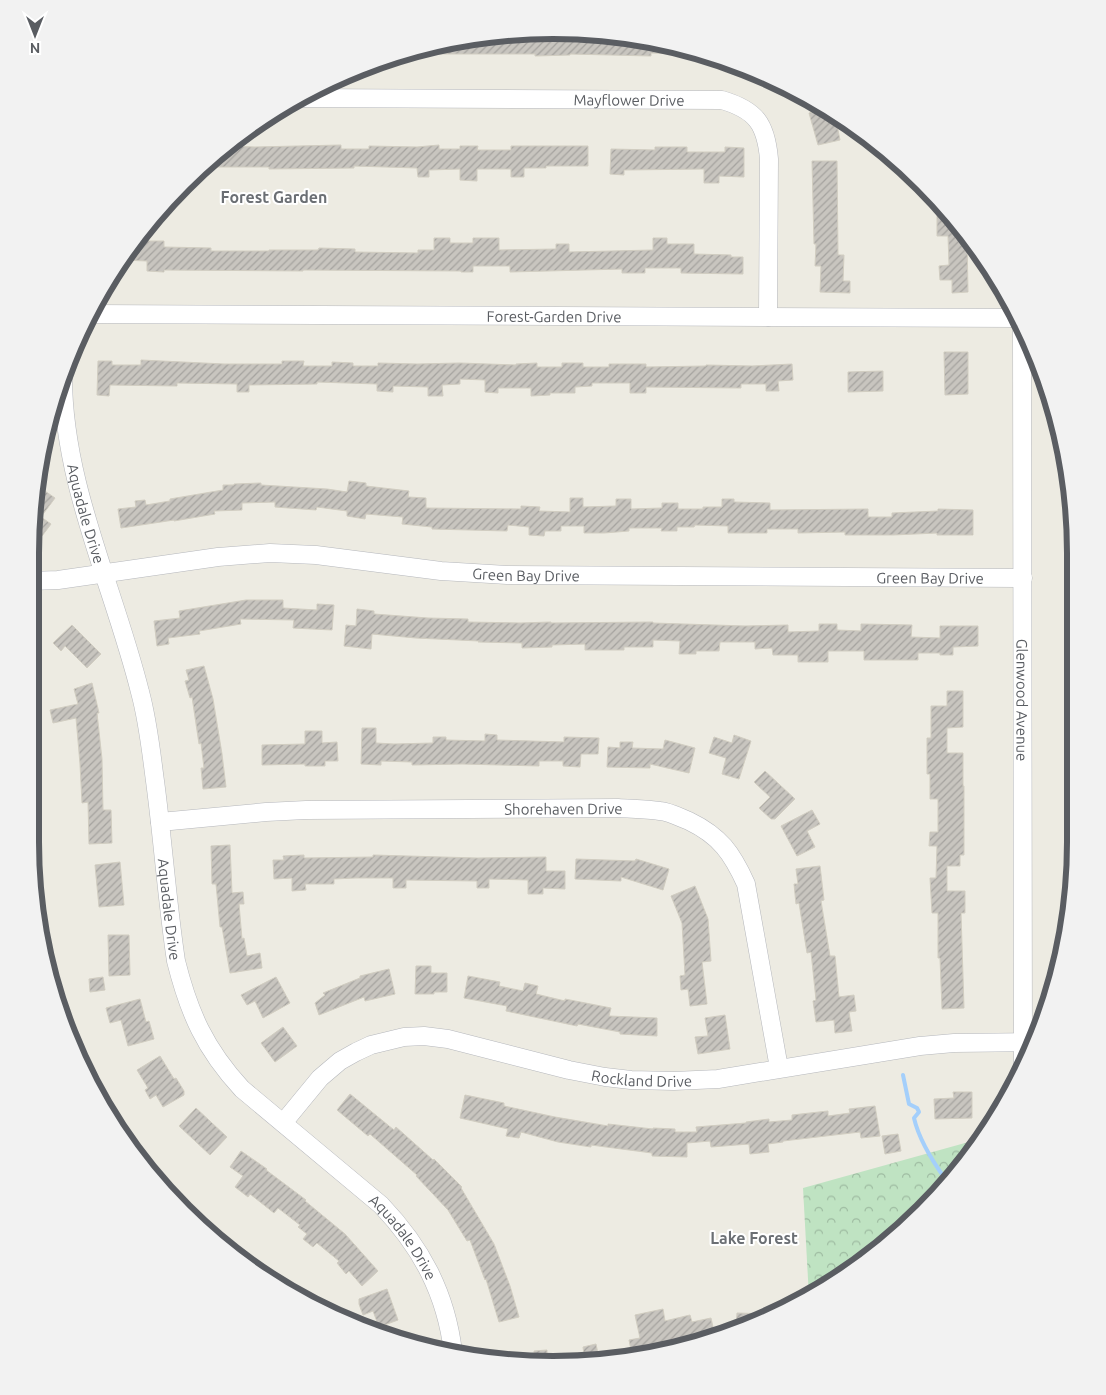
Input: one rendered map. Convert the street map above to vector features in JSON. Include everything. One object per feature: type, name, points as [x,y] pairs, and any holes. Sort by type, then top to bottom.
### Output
[{"type":"street","name":"Mayflower Drive","points":[[315,98],[722,100],[738,105],[750,112],[759,122],[768,148],[768,317]]},
{"type":"street","name":"Forest-Garden Drive","points":[[98,314],[1010,318]]},
{"type":"street","name":"Glenwood Avenue","points":[[1022,343],[1029,1037]]},
{"type":"street","name":"Aquadale Drive","points":[[63,398],[66,429],[76,477],[141,693],[149,734],[176,961],[182,987],[193,1016],[211,1051],[229,1076],[242,1089],[382,1204],[411,1239],[436,1285],[448,1325],[452,1346]]},
{"type":"street","name":"Green Bay Drive","points":[[39,581],[105,574],[218,557],[270,553],[316,556],[441,571],[507,575],[1023,578]]},
{"type":"street","name":"Shorehaven Drive","points":[[160,822],[306,810],[618,808],[674,814],[704,828],[714,836],[737,864],[746,884],[779,1068]]},
{"type":"street","name":"Rockland Drive","points":[[283,1122],[320,1078],[340,1061],[372,1045],[404,1037],[424,1036],[448,1039],[569,1070],[605,1077],[674,1081],[718,1078],[920,1046],[1027,1042]]},
{"type":"green space","points":[[971,1141],[940,1181],[892,1229],[839,1270],[808,1288],[803,1188]]},
{"type":"building","points":[[553,39],[620,43],[675,54],[651,53],[651,56],[570,54],[535,56],[535,54],[429,54],[486,43]]},
{"type":"building","points":[[816,111],[837,124],[840,140],[818,145],[809,113]]},
{"type":"building","points":[[341,145],[341,149],[369,149],[369,146],[417,147],[439,145],[439,149],[460,149],[460,146],[478,146],[477,150],[511,150],[511,146],[588,146],[588,166],[524,168],[524,177],[511,177],[511,169],[477,169],[477,181],[460,180],[460,169],[429,170],[429,177],[418,177],[417,168],[354,166],[354,168],[269,169],[269,167],[213,167],[238,146]]},
{"type":"building","points":[[655,147],[687,147],[687,152],[725,152],[725,147],[744,148],[744,177],[719,176],[719,183],[704,183],[704,169],[624,170],[624,175],[610,174],[611,149],[655,150]]},
{"type":"building","points":[[812,161],[837,161],[838,255],[844,255],[843,281],[850,281],[850,293],[820,292],[821,266],[815,266],[816,244],[814,244]]},
{"type":"building","points":[[937,214],[940,214],[967,248],[968,292],[952,293],[952,280],[940,280],[939,266],[949,265],[948,236],[937,236]]},
{"type":"building","points":[[434,238],[450,238],[450,243],[473,243],[473,238],[499,238],[499,250],[556,249],[556,244],[569,244],[569,252],[653,250],[653,238],[667,238],[667,244],[694,244],[694,254],[743,257],[743,274],[681,273],[681,268],[645,268],[645,273],[622,273],[622,269],[510,272],[510,266],[473,266],[473,272],[164,270],[164,272],[147,271],[147,261],[130,260],[144,241],[164,241],[164,247],[211,248],[211,251],[318,250],[319,248],[355,249],[355,252],[418,253],[418,250],[434,250]]},
{"type":"building","points":[[944,352],[968,352],[968,394],[945,395]]},
{"type":"building","points":[[141,360],[224,364],[282,364],[282,361],[304,361],[303,366],[332,366],[332,362],[353,363],[353,366],[378,366],[378,363],[516,365],[537,363],[537,367],[562,367],[562,363],[583,363],[583,367],[609,367],[609,364],[646,364],[646,367],[792,364],[793,380],[778,381],[779,391],[766,391],[766,384],[741,384],[741,388],[646,387],[646,393],[630,393],[630,383],[592,383],[592,386],[575,387],[575,393],[550,393],[550,395],[531,396],[531,388],[498,388],[498,393],[485,392],[485,380],[460,379],[460,384],[442,385],[443,396],[428,396],[428,387],[393,386],[393,392],[377,391],[377,384],[317,382],[317,384],[249,385],[249,392],[237,392],[237,384],[177,383],[177,386],[110,385],[109,396],[97,395],[98,361],[112,361],[112,365],[141,365]]},
{"type":"building","points":[[883,371],[883,391],[848,392],[848,372]]},
{"type":"building","points":[[349,481],[366,483],[366,486],[409,491],[408,497],[426,498],[426,508],[521,509],[521,506],[540,507],[539,511],[570,512],[570,498],[583,498],[583,507],[616,506],[616,499],[631,499],[631,509],[662,508],[662,503],[678,503],[678,509],[703,509],[703,507],[722,507],[722,499],[734,499],[734,502],[770,503],[770,510],[868,509],[868,517],[892,517],[892,513],[938,511],[938,509],[973,510],[973,535],[937,535],[937,533],[845,535],[845,532],[798,533],[798,529],[767,529],[767,533],[728,533],[728,526],[695,525],[694,527],[677,527],[677,531],[661,531],[662,528],[629,528],[629,531],[604,533],[584,533],[584,526],[561,526],[561,531],[545,531],[544,536],[529,535],[529,527],[508,525],[507,531],[432,529],[432,527],[402,524],[403,517],[366,514],[365,519],[347,516],[347,511],[317,507],[316,510],[275,507],[275,502],[242,503],[242,510],[214,511],[215,514],[121,528],[118,509],[136,507],[135,501],[145,500],[146,505],[170,501],[170,499],[223,490],[223,485],[234,484],[261,483],[261,485],[347,492]]},
{"type":"building","points":[[43,489],[55,498],[41,517],[51,524],[42,536],[40,535]]},
{"type":"building","points":[[246,600],[283,600],[283,608],[317,610],[317,604],[334,605],[332,630],[293,628],[294,620],[240,619],[241,624],[199,631],[200,634],[168,638],[169,644],[157,646],[154,621],[180,618],[179,611]]},
{"type":"building","points":[[357,609],[374,611],[374,614],[468,619],[468,622],[653,622],[745,626],[788,625],[788,632],[819,631],[819,624],[837,624],[837,630],[861,631],[861,624],[912,625],[911,637],[940,638],[940,626],[978,626],[978,646],[953,647],[953,655],[918,653],[918,660],[864,660],[864,651],[828,651],[828,662],[798,662],[798,655],[773,655],[772,648],[755,649],[755,642],[720,642],[719,651],[696,651],[696,654],[679,654],[680,641],[653,640],[653,647],[624,647],[624,650],[585,650],[585,644],[522,648],[522,643],[478,642],[372,634],[371,649],[344,646],[346,625],[356,626]]},
{"type":"building","points":[[72,625],[101,654],[87,668],[65,646],[61,651],[53,643]]},
{"type":"building","points":[[204,666],[213,699],[226,787],[203,789],[201,768],[204,768],[201,743],[199,744],[192,697],[190,698],[185,681],[189,680],[186,670]]},
{"type":"building","points":[[92,683],[99,713],[97,713],[102,759],[103,810],[111,810],[112,843],[89,844],[88,802],[82,803],[76,718],[53,723],[50,710],[78,704],[74,689]]},
{"type":"building","points":[[947,691],[963,691],[963,727],[947,728],[947,753],[963,753],[964,855],[960,855],[960,866],[947,866],[947,891],[965,891],[965,913],[961,913],[964,1008],[942,1009],[940,958],[938,958],[938,913],[932,913],[930,878],[936,878],[937,846],[929,846],[930,832],[938,832],[938,799],[930,799],[930,774],[927,774],[927,738],[931,738],[931,706],[947,706]]},
{"type":"building","points":[[362,728],[376,728],[376,743],[394,744],[433,743],[433,737],[446,737],[446,740],[485,741],[485,734],[497,735],[497,740],[564,742],[564,737],[599,738],[598,754],[581,754],[580,767],[563,766],[563,761],[539,761],[539,766],[412,765],[412,762],[381,761],[381,765],[361,764]]},
{"type":"building","points":[[305,731],[322,731],[322,743],[337,742],[338,761],[325,761],[325,766],[305,766],[305,764],[262,765],[262,745],[305,744]]},
{"type":"building","points":[[734,735],[751,741],[739,779],[722,774],[726,758],[709,753],[714,737],[732,743]]},
{"type":"building","points":[[665,740],[695,748],[689,773],[650,764],[650,768],[607,767],[608,747],[620,748],[620,742],[633,742],[632,748],[663,749]]},
{"type":"building","points":[[765,771],[795,799],[775,819],[771,819],[759,808],[770,797],[754,782]]},
{"type":"building","points":[[812,810],[820,824],[807,831],[815,847],[797,856],[781,826]]},
{"type":"building","points":[[230,845],[232,893],[243,892],[244,904],[239,904],[242,939],[244,938],[247,956],[260,953],[262,968],[230,973],[222,927],[220,927],[216,884],[212,884],[211,846]]},
{"type":"building","points":[[304,855],[304,858],[373,857],[373,855],[477,858],[546,857],[546,871],[565,871],[565,889],[543,888],[543,894],[528,894],[528,880],[489,879],[489,888],[477,888],[477,881],[406,880],[406,888],[393,888],[393,878],[355,878],[334,879],[334,884],[305,884],[306,890],[292,891],[292,878],[274,879],[273,860],[284,860],[283,856]]},
{"type":"building","points":[[576,859],[635,861],[636,859],[669,869],[663,890],[621,877],[621,881],[575,879]]},
{"type":"building","points":[[120,862],[124,905],[99,907],[95,865]]},
{"type":"building","points":[[820,866],[824,900],[821,901],[830,956],[835,956],[839,997],[854,995],[856,1011],[849,1012],[852,1031],[835,1033],[834,1020],[816,1022],[813,1001],[816,1000],[811,952],[807,953],[799,903],[796,904],[794,884],[798,884],[796,869]]},
{"type":"building","points":[[695,886],[708,919],[711,961],[702,962],[707,1004],[690,1006],[688,989],[681,990],[680,976],[685,975],[682,923],[671,896]]},
{"type":"building","points":[[108,935],[129,935],[130,975],[109,976]]},
{"type":"building","points":[[416,966],[431,966],[431,973],[447,973],[447,992],[415,994]]},
{"type":"building","points":[[389,969],[395,994],[365,1001],[364,997],[319,1015],[315,1003],[325,995],[323,993],[360,978],[360,976]]},
{"type":"building","points":[[468,976],[500,982],[499,986],[523,991],[525,983],[538,986],[536,994],[565,1001],[565,999],[611,1008],[609,1016],[657,1018],[657,1036],[620,1034],[620,1032],[578,1024],[577,1026],[506,1011],[507,1006],[464,998]]},
{"type":"building","points":[[103,977],[105,990],[90,992],[89,979]]},
{"type":"building","points":[[276,977],[290,1003],[263,1018],[255,1001],[247,1005],[241,995]]},
{"type":"building","points":[[140,999],[146,1022],[149,1021],[154,1039],[128,1046],[121,1020],[110,1023],[106,1008]]},
{"type":"building","points":[[725,1015],[730,1049],[698,1054],[695,1037],[708,1036],[705,1018]]},
{"type":"building","points":[[283,1027],[297,1046],[275,1062],[261,1043]]},
{"type":"building","points":[[160,1056],[184,1091],[184,1095],[163,1107],[156,1095],[150,1099],[145,1090],[148,1088],[137,1070]]},
{"type":"building","points":[[953,1092],[972,1092],[972,1118],[935,1119],[934,1099],[954,1098]]},
{"type":"building","points":[[350,1094],[394,1130],[396,1127],[434,1159],[462,1187],[494,1244],[510,1286],[519,1317],[499,1322],[486,1279],[470,1240],[467,1241],[448,1210],[417,1175],[370,1134],[368,1136],[337,1110]]},
{"type":"building","points":[[465,1095],[555,1117],[608,1126],[608,1124],[653,1129],[675,1129],[675,1132],[697,1132],[696,1127],[769,1119],[769,1122],[792,1120],[792,1115],[828,1111],[828,1116],[850,1113],[849,1109],[875,1106],[880,1136],[861,1138],[860,1132],[783,1141],[768,1144],[769,1152],[750,1154],[749,1144],[711,1147],[710,1141],[687,1143],[687,1157],[652,1156],[652,1153],[558,1142],[521,1132],[519,1138],[506,1136],[508,1129],[460,1118]]},
{"type":"building","points":[[196,1108],[227,1137],[210,1155],[179,1126]]},
{"type":"building","points":[[898,1134],[901,1151],[885,1154],[882,1136]]},
{"type":"building","points":[[241,1151],[306,1200],[345,1234],[378,1271],[362,1286],[349,1271],[346,1274],[337,1263],[339,1261],[317,1243],[313,1247],[303,1239],[307,1234],[298,1227],[300,1225],[278,1208],[274,1213],[250,1194],[248,1197],[235,1187],[243,1176],[230,1167]]},
{"type":"building","points":[[387,1289],[398,1320],[381,1326],[378,1325],[373,1311],[363,1315],[359,1299]]},
{"type":"building","points":[[663,1309],[665,1321],[690,1315],[692,1322],[711,1318],[714,1330],[686,1339],[631,1350],[629,1340],[640,1338],[635,1315]]},
{"type":"building","points":[[737,1313],[757,1314],[750,1317],[736,1322]]},
{"type":"building","points":[[596,1344],[598,1354],[584,1355],[583,1347]]},
{"type":"building","points":[[547,1350],[547,1356],[534,1355],[534,1351]]},
{"type":"waterway","points":[[903,1075],[909,1104],[917,1108],[919,1112],[914,1118],[919,1134],[931,1158],[944,1177]]},
{"type":"district","name":"Forest Garden","points":[[274,197]]},
{"type":"district","name":"Lake Forest","points":[[754,1238]]}]
